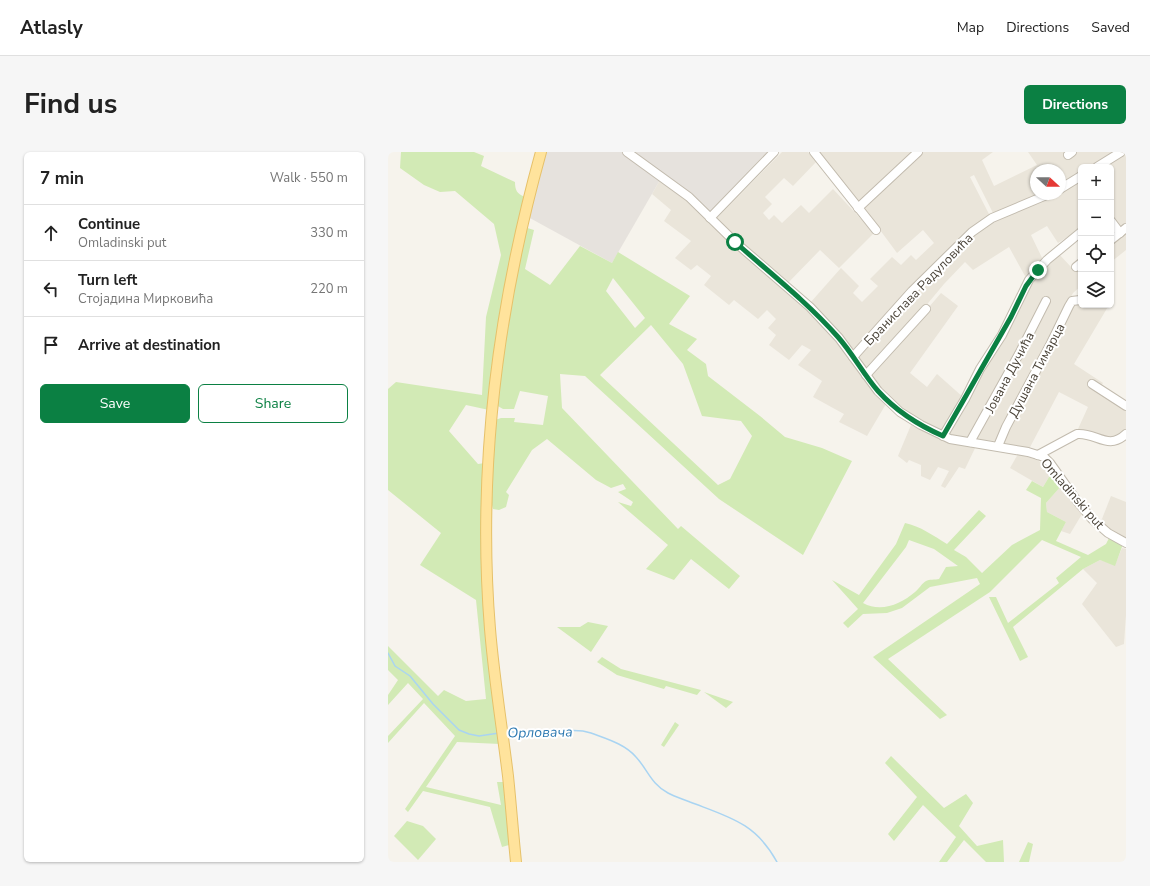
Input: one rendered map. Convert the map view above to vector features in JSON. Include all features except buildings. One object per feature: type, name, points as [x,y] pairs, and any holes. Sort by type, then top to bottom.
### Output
[{"type":"main road","points":[[516,862],[490,630],[487,565],[487,500],[490,433],[503,324],[522,225],[541,152]]},
{"type":"street","name":"Omladinski put","points":[[627,152],[685,194],[810,307],[839,338],[878,391],[900,412],[921,425],[950,439],[998,446],[1038,455],[1044,458],[1050,463],[1077,502],[1096,523],[1108,533],[1126,543]]},
{"type":"street","points":[[710,218],[774,152]]},
{"type":"street","points":[[814,152],[876,230]]},
{"type":"street","points":[[858,208],[918,152]]},
{"type":"street","points":[[1102,164],[1121,152]]},
{"type":"street","points":[[1066,185],[1078,178]]},
{"type":"street","name":"Бранислава Радуловића","points":[[853,357],[912,291],[972,232],[992,218],[1035,200]]},
{"type":"street","points":[[1114,223],[1123,230],[1114,238]]},
{"type":"street","points":[[943,436],[980,369],[1008,323],[1029,280],[1046,260],[1078,234]]},
{"type":"street","name":"Душана Тимарца","points":[[998,446],[1006,427],[1069,306],[1072,301],[1078,300]]},
{"type":"street","name":"Јована Дучића","points":[[970,442],[1012,367],[1046,301]]},
{"type":"street","points":[[866,375],[926,308]]},
{"type":"street","points":[[1092,384],[1126,406]]},
{"type":"street","points":[[1038,455],[1077,434],[1083,433],[1112,442],[1126,434]]},
{"type":"shaded area","points":[[545,152],[622,152],[660,180],[612,263],[528,217]]},
{"type":"shaded area","points":[[634,152],[769,152],[712,213]]},
{"type":"shaded area","points":[[782,152],[808,152],[817,161],[793,186],[784,178],[765,197],[772,204],[763,213],[769,220],[774,215],[782,223],[801,205],[809,213],[833,189],[874,233],[839,268],[820,250],[787,284],[717,221],[717,218]]},
{"type":"shaded area","points":[[817,152],[915,152],[858,206]]},
{"type":"shaded area","points":[[921,152],[993,152],[982,160],[994,186],[1030,168],[1030,200],[996,215],[993,213],[974,175],[970,177],[990,216],[858,349],[852,351],[810,303],[841,268],[859,286],[853,293],[862,302],[878,286],[870,279],[892,257],[901,265],[911,255],[916,260],[934,243],[923,230],[897,253],[880,230],[860,208]]},
{"type":"shaded area","points":[[1028,152],[1068,152],[1065,159],[1076,152],[1115,152],[1096,164],[1078,164],[1078,175],[1066,183],[1066,164],[1036,164]]},
{"type":"shaded area","points":[[1126,152],[1126,224],[1114,234],[1114,164],[1105,164]]},
{"type":"shaded area","points":[[660,180],[680,194],[812,314],[830,333],[886,404],[867,436],[839,422],[844,414],[813,397],[822,381],[798,365],[811,350],[802,345],[789,360],[769,345],[776,335],[768,328],[776,319],[767,310],[758,319],[734,300],[729,305],[704,285],[711,276],[697,265],[691,270],[675,258],[691,241],[664,221],[671,210],[652,194]]},
{"type":"shaded area","points":[[1078,181],[1078,230],[1058,243],[1047,226],[1031,235],[1045,264],[1057,252],[1072,268],[1078,267],[1078,289],[1073,293],[996,441],[948,436],[981,372],[1030,285],[1009,247],[973,270],[965,262],[867,373],[856,357],[915,291],[970,236],[994,219],[1039,200],[1066,200],[1066,188]]},
{"type":"shaded area","points":[[1123,233],[1126,234],[1126,250],[1114,260],[1114,240]]},
{"type":"shaded area","points":[[941,293],[958,306],[910,373],[927,387],[937,374],[964,398],[942,433],[918,421],[886,396],[870,376]]},
{"type":"shaded area","points":[[1074,296],[1078,297],[1078,308],[1107,308],[1074,364],[1103,383],[1098,390],[1126,409],[1126,431],[1111,439],[1078,429],[1088,407],[1059,392],[1028,451],[1000,444]]},
{"type":"shaded area","points":[[911,425],[933,436],[976,446],[965,469],[959,467],[945,488],[941,486],[949,471],[938,467],[930,480],[921,476],[921,465],[909,460],[907,463],[898,456]]},
{"type":"shaded area","points":[[1018,454],[1037,460],[1052,472],[1043,487],[1010,468]]},
{"type":"shaded area","points":[[1062,485],[1082,514],[1070,534],[1061,531],[1066,522],[1047,512],[1046,503]]},
{"type":"shaded area","points":[[1111,496],[1126,502],[1126,540],[1100,524]]},
{"type":"shaded area","points":[[1122,548],[1126,549],[1126,615],[1124,644],[1116,647],[1082,604],[1097,583],[1083,569],[1100,560],[1115,565]]},
{"type":"green space","points":[[401,152],[474,152],[484,156],[481,166],[515,182],[517,191],[520,195],[525,197],[489,410],[466,405],[449,431],[478,464],[485,463],[500,744],[457,742],[426,787],[501,805],[497,782],[505,782],[509,845],[502,847],[490,807],[423,791],[408,812],[405,809],[455,736],[424,703],[388,743],[388,736],[423,699],[408,683],[388,705],[388,695],[398,680],[388,670],[388,646],[438,696],[444,690],[466,701],[486,699],[476,600],[420,565],[441,533],[388,490],[388,389],[396,382],[482,395],[486,317],[501,255],[494,224],[455,191],[440,192],[424,185],[400,168]]},
{"type":"green space","points":[[524,227],[534,230],[525,269],[550,285],[580,246],[612,263],[618,252],[690,296],[669,324],[697,339],[687,350],[706,364],[708,376],[785,437],[822,448],[852,461],[803,555],[719,499],[585,376],[560,374],[562,408],[678,529],[681,526],[740,576],[729,589],[691,559],[674,580],[646,569],[668,545],[618,502],[631,506],[633,502],[618,492],[626,489],[623,484],[611,488],[596,480],[547,439],[532,450],[506,492],[509,495],[506,507],[499,510],[493,509],[492,470],[495,420],[501,418],[515,418],[514,422],[543,425],[548,396],[520,391],[514,409],[503,409],[496,405],[499,372]],"holes":[[[613,278],[645,318],[635,328],[606,291]],[[651,325],[683,364],[702,416],[741,421],[752,436],[730,479],[718,485],[600,375]]]},
{"type":"green space","points":[[1052,472],[1062,485],[1046,503],[1047,512],[1066,522],[1056,541],[1088,555],[1106,544],[1109,538],[1123,544],[1115,566],[1100,560],[1083,569],[1013,627],[1028,657],[1020,661],[989,597],[996,597],[1008,623],[1059,583],[1056,578],[1081,557],[1042,540],[990,592],[888,659],[947,715],[940,719],[873,657],[980,584],[977,578],[930,587],[902,608],[887,613],[863,614],[848,628],[843,623],[858,609],[832,580],[859,595],[896,544],[905,523],[921,529],[947,544],[979,510],[986,516],[954,550],[966,557],[982,573],[1012,545],[1040,530],[1041,498],[1026,490],[1032,481],[1043,487]],"holes":[[[909,540],[934,549],[958,566],[946,567],[939,579],[926,581],[904,600],[890,606],[877,607],[863,603],[906,547]]]},
{"type":"green space","points":[[588,622],[608,626],[591,652],[557,627],[580,627]]},
{"type":"green space","points":[[602,657],[621,669],[701,690],[697,695],[666,686],[664,689],[617,675],[597,662]]},
{"type":"green space","points":[[704,692],[733,702],[726,708]]},
{"type":"green space","points":[[675,722],[679,725],[664,747],[661,745]]},
{"type":"green space","points":[[891,756],[944,808],[966,794],[973,803],[959,826],[977,846],[1003,840],[1004,862],[986,862],[964,840],[947,862],[939,862],[956,837],[923,805],[894,841],[888,834],[917,797],[885,763]]},
{"type":"green space","points":[[407,821],[423,826],[436,839],[418,860],[394,836]]},
{"type":"green space","points":[[1028,842],[1033,844],[1029,862],[1019,862]]},
{"type":"waterway","name":"Орловача","points":[[388,653],[395,666],[410,676],[433,704],[459,730],[479,736],[499,733]]},
{"type":"waterway","name":"Орловача","points":[[507,732],[541,734],[584,731],[615,742],[632,752],[654,781],[668,793],[729,817],[751,830],[769,849],[777,862]]},
{"type":"route","points":[[735,242],[810,307],[839,338],[878,391],[889,402],[908,418],[943,436],[980,369],[1002,335],[1029,280],[1038,270]]}]
